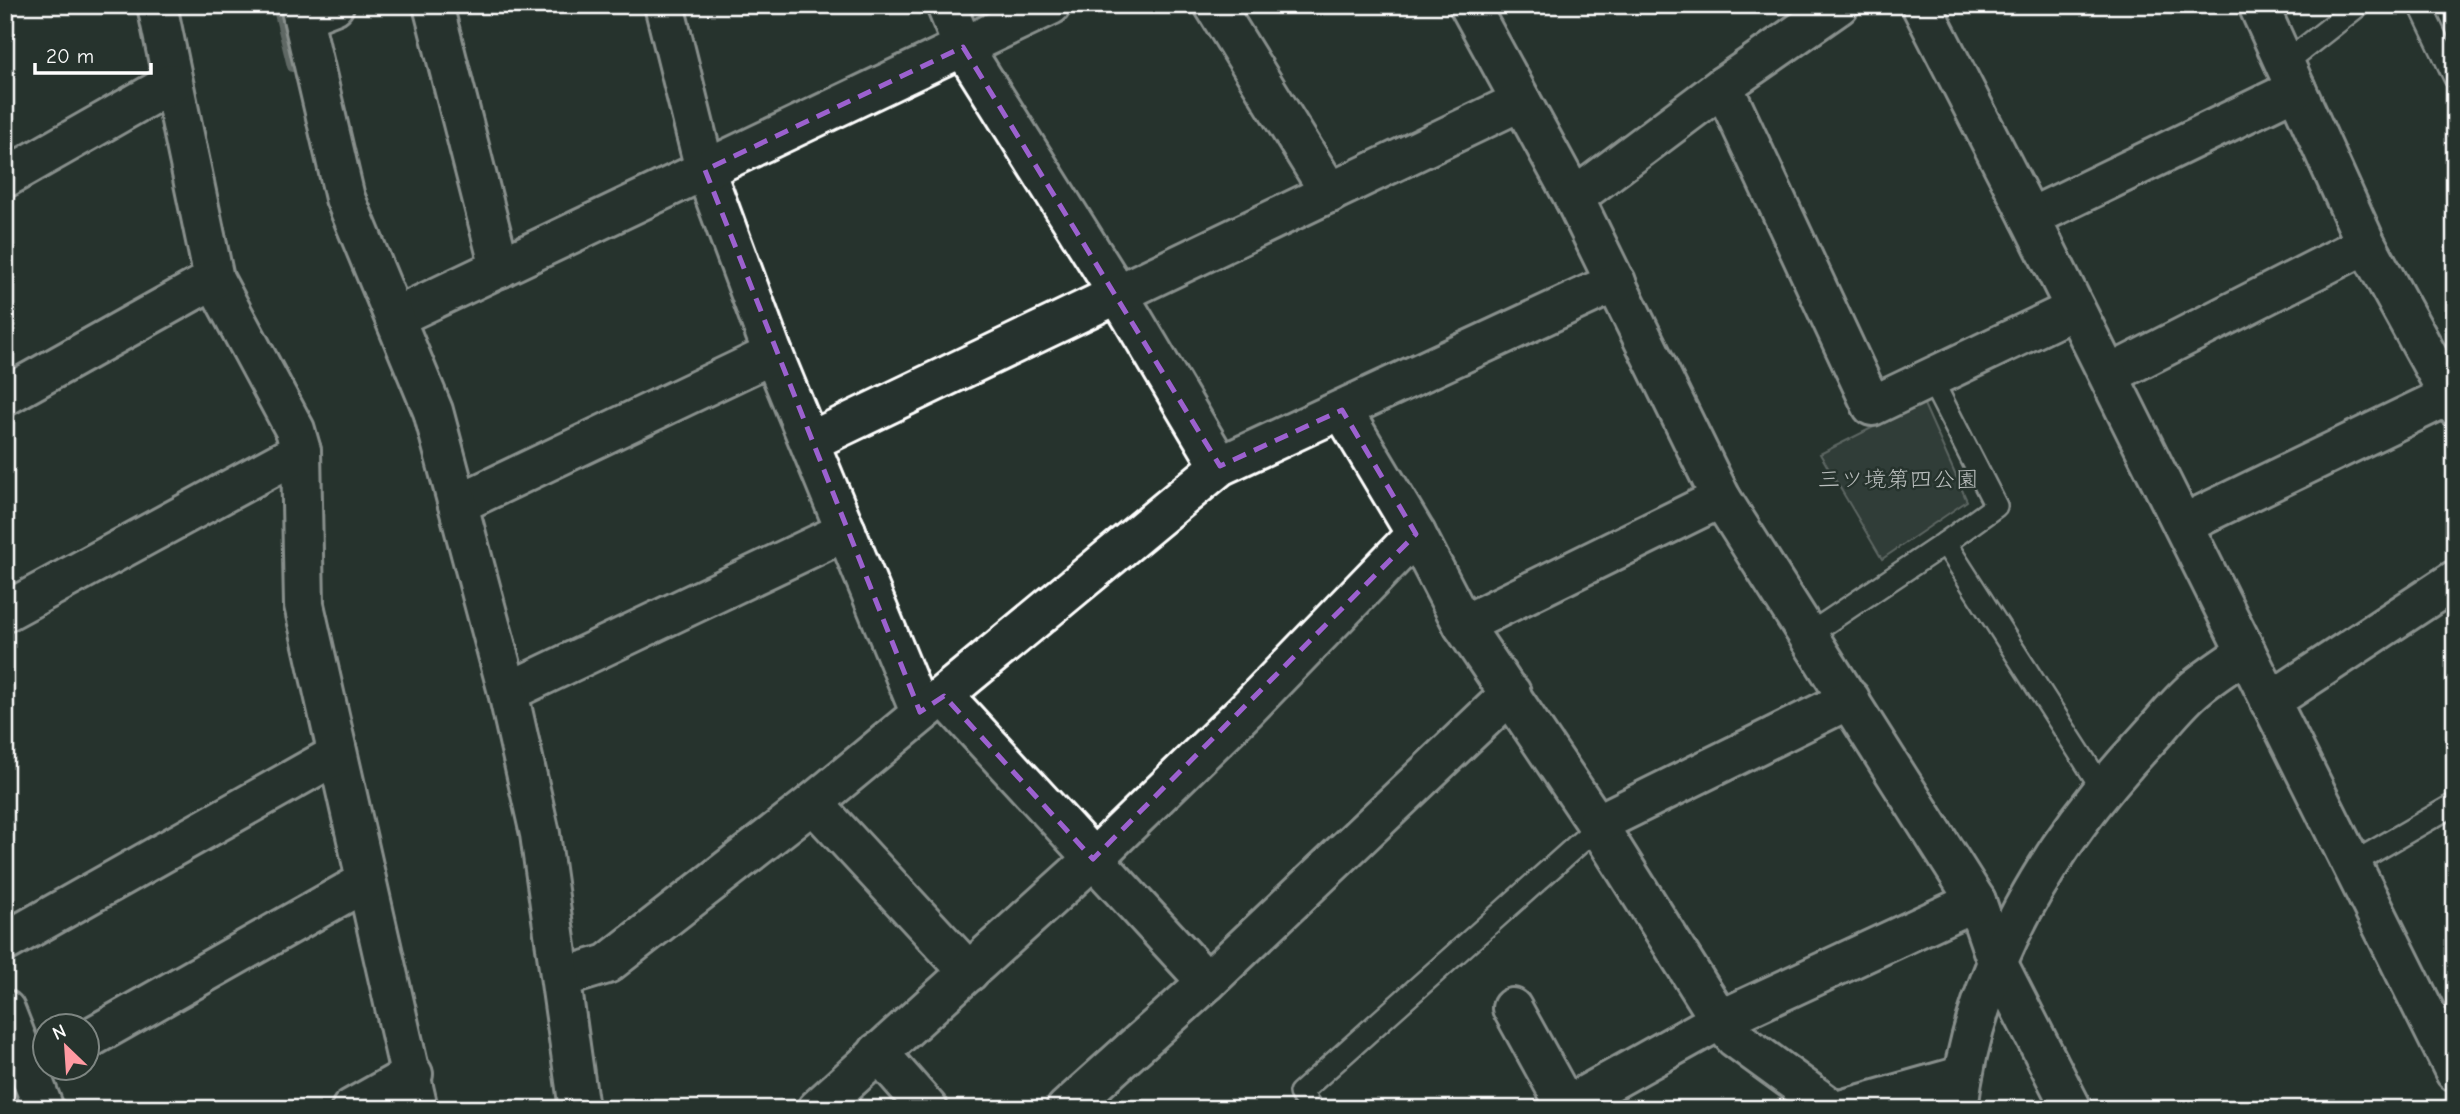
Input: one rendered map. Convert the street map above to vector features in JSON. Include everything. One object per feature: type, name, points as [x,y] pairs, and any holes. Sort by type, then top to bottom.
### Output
[{"type":"street","points":[[157,5],[214,279],[295,429],[301,451],[304,605],[365,882],[416,1091],[351,1109]]},
{"type":"street","points":[[433,5],[500,268]]},
{"type":"street","points":[[664,5],[705,170],[773,354],[846,531],[932,704],[1093,859],[1207,982]]},
{"type":"street","points":[[946,5],[963,47],[1118,294],[1220,466]]},
{"type":"street","points":[[396,317],[1051,5]]},
{"type":"street","points":[[1214,5],[1330,193]]},
{"type":"street","points":[[1469,5],[1574,198],[1721,498],[1976,901],[1997,962],[2072,1109]]},
{"type":"street","points":[[1574,198],[1723,86],[1839,5]]},
{"type":"street","points":[[1921,5],[2031,218],[2455,1072]]},
{"type":"street","points":[[2183,524],[2451,401],[2366,244],[2258,5]]},
{"type":"street","points":[[312,9],[345,198],[433,411],[508,692],[540,834],[579,1109]]},
{"type":"street","points":[[2031,218],[2290,76]]},
{"type":"street","points":[[5,178],[172,83]]},
{"type":"street","points":[[1723,86],[1871,406],[2076,309]]},
{"type":"street","points":[[811,441],[1521,102]]},
{"type":"street","points":[[2109,375],[2366,244]]},
{"type":"street","points":[[5,396],[214,279]]},
{"type":"street","points":[[561,978],[607,964],[813,803],[1220,466],[1616,282]]},
{"type":"street","points":[[458,503],[773,354]]},
{"type":"street","points":[[1342,410],[1416,534],[1463,625],[1597,824],[1720,1020],[1735,1038],[1833,1107],[1959,1093],[1997,962],[2022,906],[2102,788],[2196,687],[2246,652]]},
{"type":"street","points":[[5,612],[301,451]]},
{"type":"street","points":[[1463,625],[1721,498]]},
{"type":"street","points":[[508,692],[846,531]]},
{"type":"street","points":[[817,1109],[1093,859],[1246,710],[1416,534]]},
{"type":"street","points":[[2270,702],[2455,580]]},
{"type":"street","points":[[1066,1109],[1207,982],[1511,693]]},
{"type":"street","points":[[1597,824],[1850,699]]},
{"type":"street","points":[[5,942],[336,755]]},
{"type":"street","points":[[813,803],[969,972]]},
{"type":"street","points":[[102,1031],[365,882]]},
{"type":"street","points":[[1512,1008],[1565,1108],[1720,1020],[1976,901]]},
{"type":"street","points":[[5,1010],[27,1073],[44,1109]]},
{"type":"street","points":[[878,1052],[928,1109]]},
{"type":"lane","points":[[2290,76],[2359,5]]},
{"type":"lane","points":[[2420,5],[2455,78]]},
{"type":"lane","points":[[1808,635],[1996,506],[1931,379]]},
{"type":"lane","points":[[1945,543],[2102,788]]},
{"type":"lane","points":[[2350,865],[2455,804]]},
{"type":"lane","points":[[1312,1109],[1300,1093],[1585,838],[1597,824]]},
{"type":"highlighted area","points":[[963,47],[1220,466],[1342,410],[1416,534],[1093,859],[944,696],[920,712],[705,170]]},
{"type":"green space","name":"三ツ境第四公園","points":[[1923,402],[1967,501],[1882,559],[1820,454]]},
{"type":"waterway","points":[[278,5],[293,66]]}]
